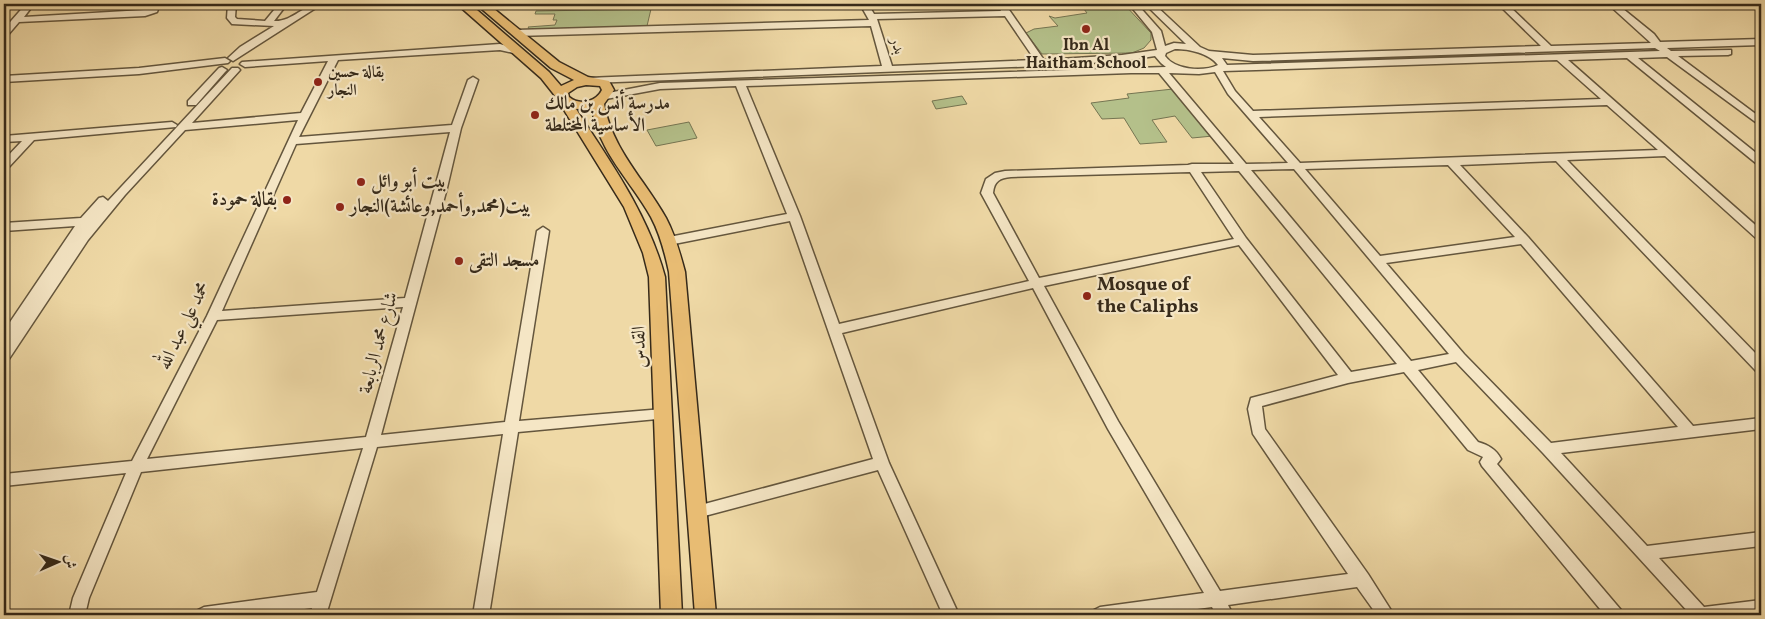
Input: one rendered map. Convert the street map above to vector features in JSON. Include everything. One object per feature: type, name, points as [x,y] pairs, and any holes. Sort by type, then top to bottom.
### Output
[{"type":"main road","name":"القدس","points":[[463,4],[545,75],[563,99],[628,201],[649,244],[660,295],[672,615]]},
{"type":"main road","points":[[480,4],[555,65],[587,80],[601,82],[607,87],[602,99],[600,120],[606,137],[651,205],[669,241],[679,288],[706,615]]},
{"type":"main road","points":[[587,80],[568,86],[563,99],[580,106],[602,99]]},
{"type":"street","points":[[4,34],[30,4]]},
{"type":"street","points":[[15,20],[150,12],[154,10],[156,4]]},
{"type":"street","points":[[232,4],[230,17],[232,21],[283,24]]},
{"type":"street","points":[[268,23],[283,4]]},
{"type":"street","points":[[4,356],[84,237],[232,64],[283,24],[318,4]]},
{"type":"street","points":[[4,85],[232,64],[329,4]]},
{"type":"street","points":[[657,4],[723,4]]},
{"type":"street","name":"بدر","points":[[864,4],[874,20],[888,70]]},
{"type":"street","points":[[1001,4],[1040,63]]},
{"type":"street","points":[[1133,4],[1156,32],[1162,51],[1161,60],[1165,64],[1186,70]]},
{"type":"street","points":[[1149,4],[1202,52],[1253,58],[1549,49],[1654,41]]},
{"type":"street","points":[[1502,4],[1549,49]]},
{"type":"street","points":[[1612,4],[1654,41],[1682,53],[1761,113]]},
{"type":"street","points":[[516,32],[1007,14]]},
{"type":"street","points":[[602,99],[649,87],[1560,58],[1629,55],[1670,49],[1761,42]]},
{"type":"street","points":[[587,80],[1040,63],[1122,58],[1180,46],[1220,59],[1223,64],[1219,69]]},
{"type":"street","points":[[4,79],[139,72],[493,47],[518,51]]},
{"type":"street","points":[[1670,49],[1761,123]]},
{"type":"street","points":[[1682,53],[1761,51]]},
{"type":"street","points":[[1629,55],[1761,162]]},
{"type":"street","name":"محمد علي عبد الله","points":[[77,615],[80,598],[137,465],[213,316],[292,141],[335,57]]},
{"type":"street","points":[[1560,58],[1761,236]]},
{"type":"street","points":[[1219,69],[1224,82],[1459,356],[1548,448],[1700,615],[1761,608]]},
{"type":"street","points":[[1162,70],[1473,446],[1485,450],[1494,460],[1487,462],[1615,615]]},
{"type":"street","points":[[1199,70],[1224,82]]},
{"type":"street","name":"شارع محمد الربابعة","points":[[318,615],[372,441],[442,188],[456,128],[473,80]]},
{"type":"street","points":[[740,83],[794,216],[833,330],[882,463],[951,615]]},
{"type":"street","points":[[1251,114],[1609,102]]},
{"type":"street","points":[[4,139],[306,116]]},
{"type":"street","points":[[4,341],[84,222],[177,126]]},
{"type":"street","points":[[292,141],[456,128]]},
{"type":"street","points":[[4,166],[30,137]]},
{"type":"street","points":[[1225,615],[1113,425],[987,193],[987,186],[990,180],[996,176],[1016,174],[1192,167],[1451,162],[1666,153]]},
{"type":"street","points":[[1559,158],[1761,366]]},
{"type":"street","points":[[1451,162],[1524,240],[1690,432]]},
{"type":"street","points":[[1192,167],[1242,242],[1348,378]]},
{"type":"street","points":[[669,241],[794,216]]},
{"type":"street","points":[[4,227],[84,222]]},
{"type":"street","points":[[481,615],[513,427],[543,231]]},
{"type":"street","points":[[1377,260],[1524,240]]},
{"type":"street","points":[[833,330],[1037,283],[1242,242]]},
{"type":"street","points":[[213,316],[410,302]]},
{"type":"street","points":[[1386,615],[1258,430],[1256,402],[1348,378],[1459,356]]},
{"type":"street","points":[[4,480],[372,441],[664,414]]},
{"type":"street","points":[[1548,448],[1761,423]]},
{"type":"street","points":[[697,512],[882,463]]},
{"type":"street","points":[[1645,554],[1761,539]]},
{"type":"street","points":[[1100,615],[1362,579]]},
{"type":"street","points":[[204,615],[322,599]]},
{"type":"green space","name":"Ibn Al Haitham School","points":[[1080,4],[1124,4],[1151,33],[1151,40],[1144,48],[1132,53],[1042,54],[1026,33],[1034,29],[1058,26],[1049,16],[1055,18],[1087,13]]},
{"type":"green space","points":[[651,9],[647,26],[530,30],[528,27],[555,25],[557,20],[553,20],[555,14],[535,14],[536,11]]},
{"type":"green space","points":[[1173,89],[1213,136],[1192,138],[1175,116],[1152,120],[1167,142],[1140,144],[1124,118],[1102,119],[1091,103],[1129,98],[1127,94]]},
{"type":"green space","points":[[962,96],[967,104],[936,109],[932,101]]},
{"type":"green space","points":[[689,122],[697,138],[656,146],[647,130]]},
{"type":"place","name":"Ibn Al Haitham School","points":[[1086,29]]},
{"type":"place","name":"بقالة حسين النجار","points":[[318,82]]},
{"type":"place","name":"مدرسة أنس بن مالك الأساسية المختلطة","points":[[535,115]]},
{"type":"place","name":"بيت أبو وائل","points":[[361,182]]},
{"type":"place","name":"بقالة حمودة","points":[[287,200]]},
{"type":"place","name":"بيت(محمد,وأحمد,وعائشة)النجار","points":[[340,207]]},
{"type":"place","name":"مسجد التقى","points":[[459,261]]},
{"type":"place","name":"Mosque of the Caliphs","points":[[1087,296]]}]
